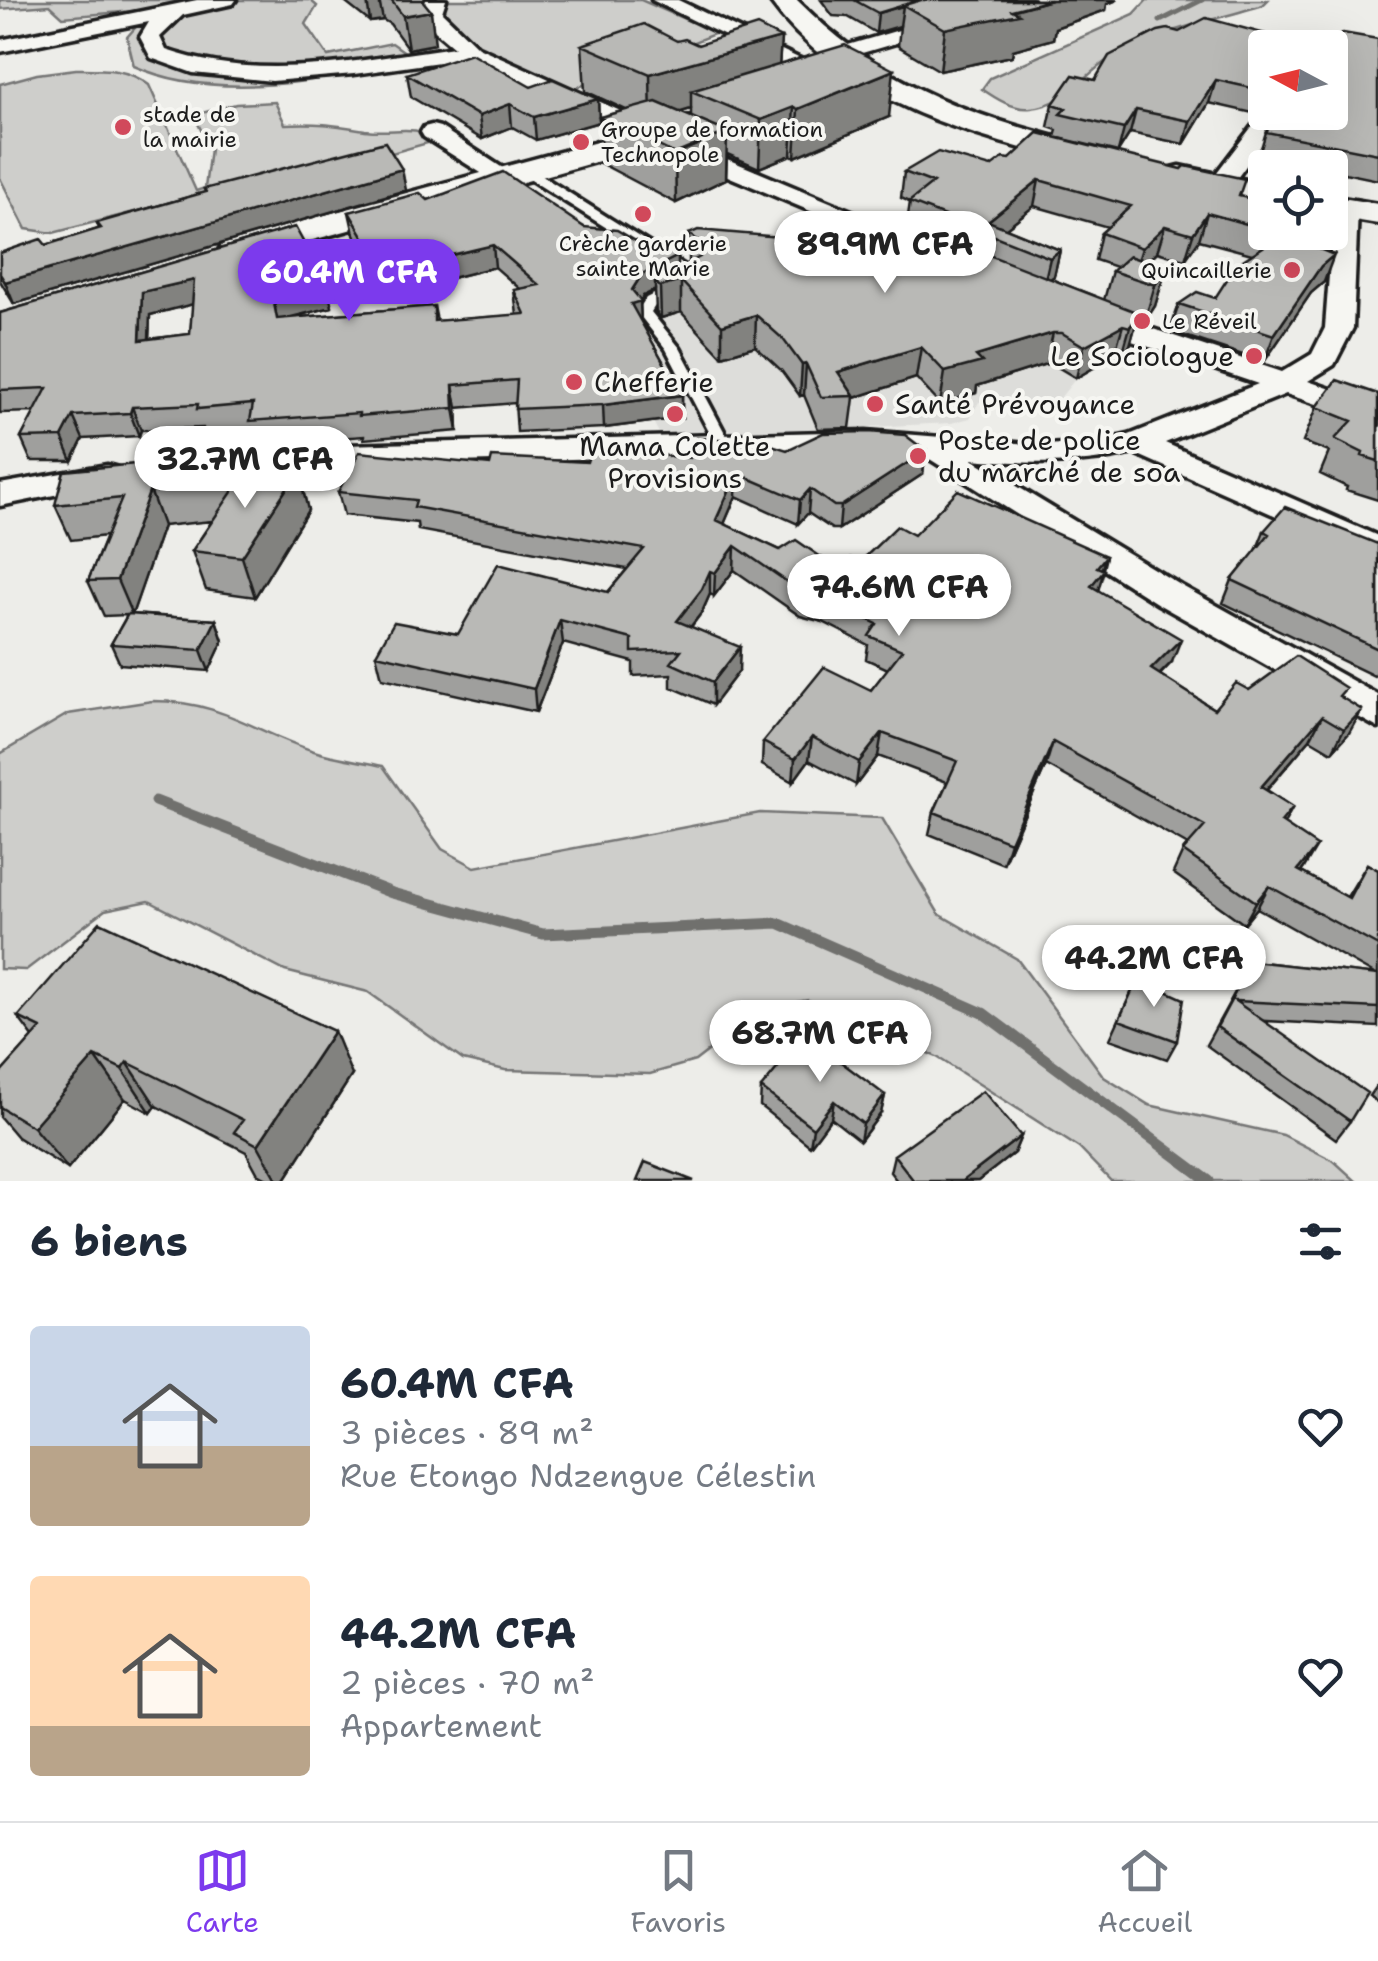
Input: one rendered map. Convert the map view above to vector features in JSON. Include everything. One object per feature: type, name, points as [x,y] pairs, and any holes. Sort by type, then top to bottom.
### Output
[{"type":"main road","points":[[782,0],[845,69],[908,95],[992,129],[1248,191]]},
{"type":"main road","points":[[796,92],[845,69]]},
{"type":"main road","points":[[201,261],[708,119]]},
{"type":"street","points":[[0,46],[226,0]]},
{"type":"street","points":[[436,0],[432,12],[442,28],[471,50],[656,135],[918,247]]},
{"type":"street","points":[[662,0],[845,69],[1022,0]]},
{"type":"street","points":[[175,12],[156,26],[151,46],[179,64],[227,72],[314,70],[471,50]]},
{"type":"street","points":[[1219,185],[1261,130]]},
{"type":"street","points":[[432,132],[516,175]]},
{"type":"street","points":[[0,495],[147,469],[269,457],[724,448],[866,441],[1040,455],[1092,453],[1136,443],[1282,385],[1324,359],[1339,328],[1351,210]]},
{"type":"street","points":[[1059,305],[1378,415]]},
{"type":"street","points":[[1136,443],[1378,550]]},
{"type":"street","points":[[931,448],[1170,595],[1378,713]]},
{"type":"lane","points":[[516,175],[693,278],[691,283],[652,301],[644,312],[673,348],[724,448]]},
{"type":"shaded area","points":[[0,0],[310,0],[317,6],[306,24],[328,56],[392,43],[409,55],[308,80],[235,86],[199,83],[134,66],[127,37],[143,19],[169,13],[146,10],[63,17],[50,5],[0,9]]},
{"type":"shaded area","points":[[431,0],[641,0],[717,33],[571,90],[462,48]]},
{"type":"shaded area","points":[[1147,0],[1268,0],[1263,5],[1126,49],[1064,96],[1043,106],[1018,107],[982,89],[990,78],[1134,14]]},
{"type":"shaded area","points":[[76,69],[124,72],[149,85],[196,191],[205,188],[210,149],[194,115],[236,104],[275,102],[285,124],[411,130],[442,139],[166,216],[161,205],[53,233],[26,229],[0,178],[0,84]]},
{"type":"shaded area","points":[[649,299],[1097,366],[1076,378],[1060,398],[1029,405],[1001,399],[979,402],[970,418],[951,423],[661,437],[599,318]]},
{"type":"shaded area","points":[[152,701],[198,706],[314,751],[383,766],[442,849],[475,867],[760,813],[882,818],[939,914],[1017,959],[1104,1077],[1149,1105],[1283,1135],[1334,1161],[1356,1181],[1111,1181],[1079,1148],[937,1057],[808,1000],[764,1008],[695,1061],[650,1074],[505,1070],[463,1060],[368,992],[285,971],[149,901],[105,910],[26,970],[0,969],[0,754],[68,714]]},
{"type":"building","points":[[391,0],[422,0],[431,11],[403,16]]},
{"type":"building","points":[[854,0],[921,0],[878,13]]},
{"type":"building","points":[[921,0],[1051,0],[1012,10],[1019,14],[945,29],[903,5]]},
{"type":"building","points":[[1206,18],[1250,30],[1248,87],[1216,80],[1190,121],[1136,110],[1124,129],[1060,114],[1066,108],[1053,104],[1073,75],[1095,80],[1109,56],[1158,31],[1179,32]]},
{"type":"building","points":[[644,24],[677,41],[685,39],[698,45],[757,26],[781,38],[650,74],[582,45]]},
{"type":"building","points":[[1348,34],[1378,39],[1378,154],[1266,132],[1348,130]]},
{"type":"building","points":[[845,45],[894,70],[761,120],[691,91]]},
{"type":"building","points":[[471,53],[531,87],[553,79],[598,99],[534,117],[510,104],[479,116],[407,74]]},
{"type":"building","points":[[656,102],[727,132],[675,154],[600,117]]},
{"type":"building","points":[[1038,133],[1182,169],[1185,166],[1245,179],[1239,196],[1248,198],[1248,224],[1207,213],[1193,234],[1165,226],[1142,248],[1101,233],[1131,206],[1039,180],[988,221],[1060,250],[1050,258],[909,202],[933,183],[904,172],[938,152],[991,167],[1003,158],[1010,159]]},
{"type":"building","points":[[385,142],[402,169],[5,282],[0,274],[0,253],[41,239],[46,245],[101,228],[97,223],[206,192],[204,189]]},
{"type":"building","points":[[503,172],[584,227],[617,230],[661,256],[671,251],[678,256],[642,274],[632,290],[641,301],[631,304],[682,395],[603,405],[515,409],[517,380],[453,385],[454,408],[250,421],[253,404],[197,409],[198,404],[132,407],[130,413],[73,416],[62,437],[21,438],[47,388],[0,390],[0,313],[295,227],[327,285],[273,298],[277,319],[434,306],[434,321],[525,314],[514,290],[539,285],[493,245],[384,271],[349,212],[420,193],[428,200]],"holes":[[[194,280],[190,334],[140,340],[142,292]]]},
{"type":"building","points":[[852,211],[878,224],[888,216],[1139,313],[1130,327],[1123,325],[1084,346],[1062,333],[1053,333],[976,356],[982,362],[945,372],[921,347],[838,372],[854,396],[821,397],[806,364],[802,365],[783,339],[756,315],[722,325],[681,281],[660,287],[655,281],[700,257],[703,244],[689,234],[698,230],[780,237],[793,244]]},
{"type":"building","points":[[1258,250],[1322,250],[1334,255],[1321,266],[1274,335],[1179,304],[1197,292],[1215,298],[1237,264]]},
{"type":"building","points":[[1129,256],[1166,269],[1155,285],[1112,271]]},
{"type":"building","points":[[1337,380],[1378,394],[1378,461],[1335,439],[1352,421],[1317,407]]},
{"type":"building","points":[[823,433],[905,435],[926,451],[841,506],[834,506],[810,489],[800,500],[737,473],[716,520],[780,550],[796,540],[840,570],[851,558],[860,562],[897,526],[914,535],[958,490],[1106,556],[1097,567],[1104,570],[1091,586],[1181,639],[1151,669],[1214,709],[1236,683],[1249,690],[1296,656],[1346,688],[1339,696],[1362,710],[1344,729],[1322,716],[1261,787],[1293,807],[1281,822],[1317,846],[1298,870],[1349,898],[1367,864],[1378,870],[1378,946],[1269,886],[1256,902],[1183,851],[1205,826],[1053,742],[1010,842],[934,812],[957,761],[882,733],[859,762],[812,737],[795,759],[763,742],[824,667],[871,690],[902,650],[869,636],[877,624],[802,592],[735,546],[715,573],[710,571],[702,589],[677,621],[740,647],[713,682],[671,663],[681,650],[632,652],[632,639],[560,620],[534,689],[376,654],[394,622],[458,634],[498,564],[608,592],[644,549],[414,507],[416,500],[338,492],[359,452],[490,465],[492,457],[587,462],[591,449],[690,458],[697,438],[759,441],[787,450]]},
{"type":"building","points":[[142,447],[165,449],[159,466],[196,463],[198,457],[235,453],[230,484],[150,490],[117,580],[88,581],[122,498],[55,505],[64,471],[135,464]]},
{"type":"building","points":[[251,464],[298,471],[242,557],[192,551]]},
{"type":"building","points":[[1285,507],[1378,544],[1378,649],[1232,580]]},
{"type":"building","points":[[128,614],[216,620],[201,650],[111,644]]},
{"type":"building","points":[[100,922],[334,1031],[258,1145],[234,1132],[243,1120],[127,1062],[122,1069],[95,1056],[33,1127],[0,1107],[0,1074],[41,1028],[18,1017]]},
{"type":"building","points":[[1252,961],[1378,975],[1378,1008],[1235,1001],[1367,1093],[1350,1121],[1217,1027]]},
{"type":"building","points":[[1138,978],[1184,999],[1177,1041],[1119,1020]]},
{"type":"building","points":[[805,1035],[885,1095],[863,1124],[834,1101],[813,1128],[761,1088]]},
{"type":"building","points":[[983,1091],[1021,1136],[962,1181],[914,1181],[894,1155]]},
{"type":"building","points":[[645,1162],[694,1181],[637,1181]]},
{"type":"waterway","points":[[1160,21],[1202,0]]},
{"type":"waterway","points":[[155,801],[392,893],[543,934],[778,923],[983,1013],[1209,1181]]},
{"type":"place","name":"stade de la mairie","points":[[123,127]]},
{"type":"place","name":"Groupe de formation Technopole","points":[[581,142]]},
{"type":"place","name":"Crèche garderie sainte Marie","points":[[643,214]]},
{"type":"place","name":"Quincaillerie","points":[[1292,270]]},
{"type":"place","name":"Le Réveil","points":[[1142,321]]},
{"type":"place","name":"Le Sociologue","points":[[1254,356]]},
{"type":"place","name":"Chefferie","points":[[574,382]]},
{"type":"place","name":"Santé Prévoyance","points":[[875,404]]},
{"type":"place","name":"Mama Colette Provisions","points":[[675,414]]},
{"type":"place","name":"Poste de police du marché de soa","points":[[918,456]]}]
